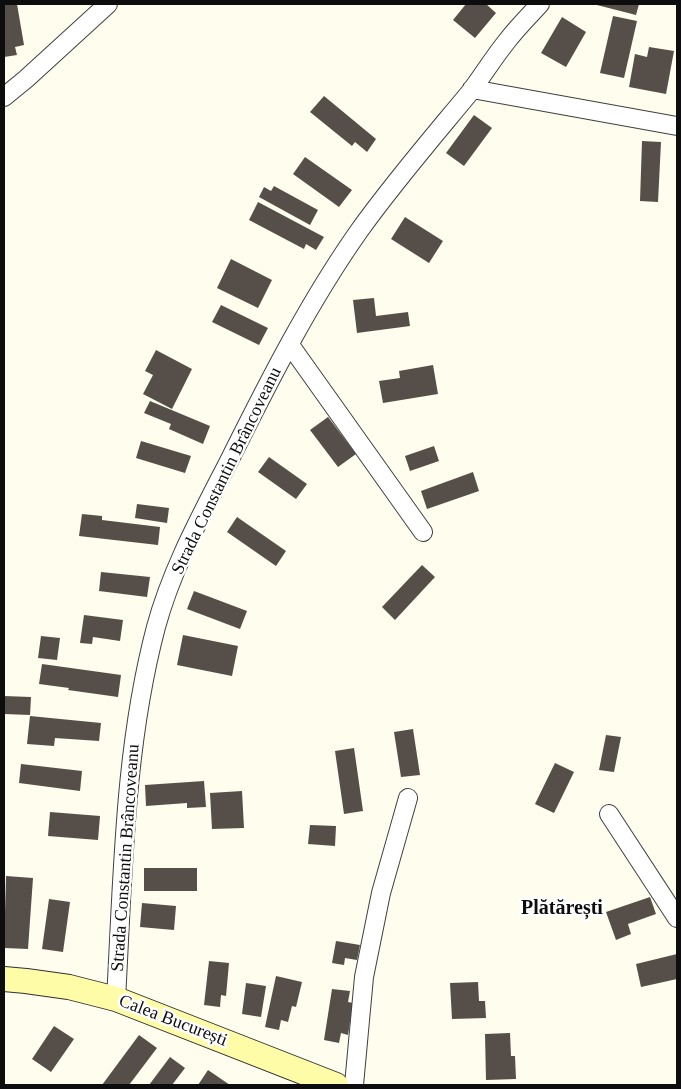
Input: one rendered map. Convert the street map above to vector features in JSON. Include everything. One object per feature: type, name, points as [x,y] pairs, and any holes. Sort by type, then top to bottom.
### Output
[{"type":"main road","name":"Calea București","points":[[4,979],[69,987],[116,999],[336,1085]]},
{"type":"street","points":[[4,97],[108,4]]},
{"type":"street","name":"Strada Constantin Brâncoveanu","points":[[116,999],[124,842],[131,768],[142,695],[157,626],[182,553],[290,344],[359,231],[417,154],[472,88],[507,40],[540,4]]},
{"type":"street","points":[[472,88],[677,126]]},
{"type":"street","points":[[290,344],[423,532]]},
{"type":"street","points":[[354,1085],[364,977],[381,893],[408,798]]},
{"type":"street","points":[[609,814],[677,918]]},
{"type":"building","points":[[4,4],[17,4],[24,45],[15,47],[17,55],[4,57]]},
{"type":"building","points":[[466,4],[486,4],[496,13],[475,38],[453,20]]},
{"type":"building","points":[[593,4],[639,4],[636,15]]},
{"type":"building","points":[[613,16],[637,21],[624,78],[600,73]]},
{"type":"building","points":[[562,17],[586,32],[566,67],[541,53]]},
{"type":"building","points":[[649,47],[674,51],[666,94],[629,87],[635,54],[647,57]]},
{"type":"building","points":[[324,96],[376,139],[367,152],[355,142],[352,146],[310,112]]},
{"type":"building","points":[[474,115],[492,128],[464,166],[446,153]]},
{"type":"building","points":[[642,141],[661,142],[658,202],[640,201]]},
{"type":"building","points":[[305,157],[352,190],[339,207],[293,174]]},
{"type":"building","points":[[274,186],[318,210],[310,225],[259,197],[264,187],[271,191]]},
{"type":"building","points":[[258,202],[324,237],[316,250],[306,244],[304,249],[249,220]]},
{"type":"building","points":[[405,217],[443,241],[429,263],[391,239]]},
{"type":"building","points":[[231,259],[272,280],[258,308],[217,288]]},
{"type":"building","points":[[374,298],[376,316],[408,312],[410,326],[357,333],[353,300]]},
{"type":"building","points":[[221,305],[268,328],[259,345],[212,322]]},
{"type":"building","points":[[156,350],[192,369],[172,409],[143,394],[153,375],[145,371]]},
{"type":"building","points":[[433,365],[438,394],[383,403],[379,381],[400,378],[399,371]]},
{"type":"building","points":[[150,401],[210,426],[203,444],[169,429],[171,424],[144,413]]},
{"type":"building","points":[[328,417],[356,454],[338,467],[310,430]]},
{"type":"building","points":[[141,441],[191,456],[185,473],[136,458]]},
{"type":"building","points":[[434,446],[439,461],[410,471],[405,456]]},
{"type":"building","points":[[269,457],[307,484],[296,499],[258,472]]},
{"type":"building","points":[[473,472],[479,491],[427,509],[421,491]]},
{"type":"building","points":[[137,504],[169,508],[167,523],[135,518]]},
{"type":"building","points":[[82,514],[102,516],[102,520],[160,527],[158,545],[79,536]]},
{"type":"building","points":[[237,517],[286,551],[276,566],[227,532]]},
{"type":"building","points":[[422,565],[435,577],[395,620],[382,607]]},
{"type":"building","points":[[101,572],[150,577],[147,597],[99,591]]},
{"type":"building","points":[[194,591],[247,611],[240,629],[187,609]]},
{"type":"building","points":[[84,615],[123,620],[120,641],[93,637],[92,644],[80,643]]},
{"type":"building","points":[[183,635],[238,646],[232,676],[177,665]]},
{"type":"building","points":[[41,636],[60,638],[57,660],[38,658]]},
{"type":"building","points":[[42,664],[121,675],[118,697],[39,684]]},
{"type":"building","points":[[4,696],[31,697],[30,715],[4,714]]},
{"type":"building","points":[[30,716],[101,723],[99,741],[55,738],[54,746],[27,744]]},
{"type":"building","points":[[413,729],[420,775],[401,777],[394,732]]},
{"type":"building","points":[[606,735],[621,737],[614,772],[599,770]]},
{"type":"building","points":[[354,748],[363,811],[344,814],[335,751]]},
{"type":"building","points":[[555,763],[574,772],[554,813],[535,804]]},
{"type":"building","points":[[21,764],[82,771],[80,791],[19,783]]},
{"type":"building","points":[[204,781],[206,807],[187,808],[187,803],[146,806],[145,785]]},
{"type":"building","points":[[242,791],[244,828],[212,829],[210,793]]},
{"type":"building","points":[[50,812],[100,816],[98,840],[48,836]]},
{"type":"building","points":[[310,825],[336,826],[335,846],[308,844]]},
{"type":"building","points":[[144,868],[197,868],[197,891],[144,891]]},
{"type":"building","points":[[6,876],[33,878],[28,949],[4,948]]},
{"type":"building","points":[[650,897],[656,914],[628,924],[631,934],[616,940],[606,912]]},
{"type":"building","points":[[49,899],[70,902],[63,952],[42,949]]},
{"type":"building","points":[[142,903],[176,906],[174,930],[140,927]]},
{"type":"building","points":[[336,941],[360,945],[357,960],[345,958],[344,965],[332,963]]},
{"type":"building","points":[[677,954],[677,979],[641,987],[636,964]]},
{"type":"building","points":[[209,961],[229,963],[226,996],[221,995],[220,1007],[204,1005]]},
{"type":"building","points":[[276,976],[302,982],[296,1007],[292,1006],[288,1022],[281,1020],[279,1030],[265,1027]]},
{"type":"building","points":[[478,982],[479,1001],[485,1001],[486,1018],[452,1019],[450,983]]},
{"type":"building","points":[[246,983],[266,986],[261,1017],[242,1014]]},
{"type":"building","points":[[332,989],[350,991],[348,1002],[353,1003],[348,1035],[341,1033],[339,1043],[324,1040]]},
{"type":"building","points":[[54,1026],[74,1039],[51,1072],[32,1059]]},
{"type":"building","points":[[510,1033],[511,1056],[515,1056],[516,1079],[486,1080],[485,1034]]},
{"type":"building","points":[[139,1035],[157,1048],[129,1085],[102,1085]]},
{"type":"building","points":[[170,1057],[185,1068],[172,1085],[149,1085]]},
{"type":"building","points":[[208,1070],[230,1085],[198,1085]]},
{"type":"district","name":"Plătărești","points":[[562,909]]}]
